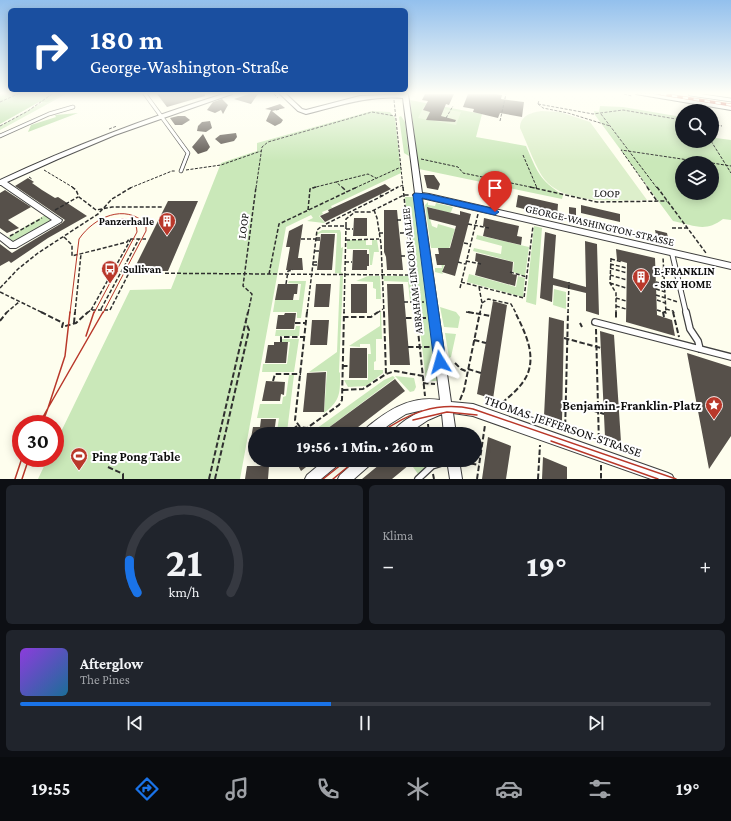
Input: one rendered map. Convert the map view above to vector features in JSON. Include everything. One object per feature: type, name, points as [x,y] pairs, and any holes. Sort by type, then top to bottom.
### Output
[{"type":"street","points":[[1,183],[37,166],[160,116]]},
{"type":"street","name":"ABRAHAM-LINCOLN-ALLEE","points":[[403,116],[407,122],[443,384],[452,407],[451,427]]},
{"type":"street","points":[[1,183],[58,220],[13,246],[2,238]]},
{"type":"street","name":"GEORGE-WASHINGTON-STRASSE","points":[[417,195],[731,266]]},
{"type":"street","points":[[377,427],[399,411],[420,403],[427,409]]},
{"type":"street","points":[[407,427],[427,409],[452,407]]},
{"type":"street","name":"THOMAS-JEFFERSON-STRASSE","points":[[452,407],[473,410],[668,479]]},
{"type":"street","points":[[312,479],[327,467]]},
{"type":"street","points":[[344,479],[359,467]]},
{"type":"street","points":[[454,467],[456,479]]},
{"type":"lane","points":[[0,136],[44,116]]},
{"type":"lane","points":[[161,116],[188,153],[181,171]]},
{"type":"lane","points":[[672,253],[690,329],[698,341],[700,349]]},
{"type":"lane","points":[[595,322],[731,357]]},
{"type":"lane","points":[[418,479],[431,467]]},
{"type":"path","points":[[0,126],[18,116]]},
{"type":"path","points":[[0,288],[18,269],[38,253],[98,214],[102,209],[124,192],[172,171],[221,165],[262,152],[264,144],[268,142],[357,116]]},
{"type":"path","name":"ABRAHAM-LINCOLN-ALLEE","points":[[395,116],[401,155],[406,220],[428,427]]},
{"type":"path","points":[[500,121],[501,116]]},
{"type":"path","points":[[580,116],[611,127]]},
{"type":"path","points":[[603,116],[711,262]]},
{"type":"path","points":[[661,116],[675,119]]},
{"type":"path","points":[[716,148],[731,173]]},
{"type":"path","points":[[657,201],[621,150],[675,158]]},
{"type":"path","name":"LOOP","points":[[209,479],[252,294],[243,286],[262,152]]},
{"type":"path","points":[[522,155],[537,188]]},
{"type":"path","name":"LOOP","points":[[412,157],[458,167],[463,173],[596,202],[667,201]]},
{"type":"path","points":[[719,165],[731,166]]},
{"type":"path","points":[[37,166],[76,190],[79,197],[96,210],[163,207]]},
{"type":"path","points":[[269,274],[279,224],[401,167]]},
{"type":"path","points":[[308,210],[310,189],[368,174],[376,178]]},
{"type":"path","points":[[27,176],[32,179]]},
{"type":"path","points":[[336,182],[347,192]]},
{"type":"path","points":[[326,224],[403,185]]},
{"type":"path","points":[[353,229],[346,227],[322,226],[317,230],[295,420],[297,426],[301,428],[307,428],[339,405],[342,400],[343,390],[342,366],[344,317],[346,240],[346,227],[346,219],[355,212],[370,212],[404,195],[417,195]]},
{"type":"path","points":[[2,238],[79,197]]},
{"type":"path","points":[[460,288],[479,208]]},
{"type":"path","points":[[374,210],[378,217],[379,239],[381,244],[386,374]]},
{"type":"path","points":[[397,220],[406,220]]},
{"type":"path","points":[[461,282],[524,298],[533,221]]},
{"type":"path","points":[[468,224],[489,228]]},
{"type":"path","points":[[672,228],[687,228]]},
{"type":"path","points":[[379,233],[385,233]]},
{"type":"path","points":[[400,233],[408,233]]},
{"type":"path","points":[[64,237],[72,242],[74,246],[72,256],[127,242],[128,239],[146,239]]},
{"type":"path","points":[[0,292],[63,323],[62,327],[74,324],[91,310],[131,239]]},
{"type":"path","points":[[101,310],[139,239]]},
{"type":"path","points":[[301,239],[321,239]]},
{"type":"path","points":[[346,240],[379,239]]},
{"type":"path","points":[[464,243],[470,244]]},
{"type":"path","points":[[314,251],[319,251]]},
{"type":"path","points":[[657,310],[666,313],[665,277],[662,251]]},
{"type":"path","points":[[74,324],[81,254]]},
{"type":"path","points":[[401,256],[410,256]]},
{"type":"path","points":[[615,327],[616,294],[610,283],[610,264],[611,259],[622,262]]},
{"type":"path","points":[[466,261],[481,264]]},
{"type":"path","points":[[313,262],[318,262]]},
{"type":"path","points":[[345,262],[352,262]]},
{"type":"path","points":[[458,262],[465,264]]},
{"type":"path","points":[[610,264],[627,268]]},
{"type":"path","points":[[313,265],[318,265]]},
{"type":"path","points":[[610,268],[627,273]]},
{"type":"path","points":[[656,268],[664,271]]},
{"type":"path","points":[[286,284],[288,271],[293,270]]},
{"type":"path","points":[[91,310],[110,310],[129,272],[245,273],[287,275],[412,275]]},
{"type":"path","points":[[510,272],[527,277]]},
{"type":"path","points":[[656,274],[665,277]]},
{"type":"path","points":[[610,275],[627,280]]},
{"type":"path","points":[[565,443],[569,282]]},
{"type":"path","points":[[656,282],[665,284]]},
{"type":"path","points":[[610,283],[626,288]]},
{"type":"path","points":[[452,407],[464,390],[482,303],[479,287]]},
{"type":"path","points":[[656,289],[665,292]]},
{"type":"path","points":[[656,295],[678,302]]},
{"type":"path","points":[[482,303],[488,298],[511,304],[524,330],[530,352],[531,367],[524,381],[496,408]]},
{"type":"path","points":[[616,298],[626,301]]},
{"type":"path","points":[[657,300],[665,303]]},
{"type":"path","points":[[0,321],[1,318],[19,302]]},
{"type":"path","points":[[404,302],[432,302]]},
{"type":"path","points":[[616,306],[626,309]]},
{"type":"path","points":[[344,317],[371,317],[383,309]]},
{"type":"path","points":[[666,309],[673,311],[681,344]]},
{"type":"path","points":[[466,312],[491,316]]},
{"type":"path","points":[[663,312],[664,317]]},
{"type":"path","points":[[383,318],[388,318]]},
{"type":"path","points":[[406,318],[417,318]]},
{"type":"path","points":[[215,479],[249,330],[246,323]]},
{"type":"path","points":[[295,323],[306,323]]},
{"type":"path","points":[[580,323],[582,327]]},
{"type":"path","points":[[596,328],[601,479]]},
{"type":"path","points":[[280,342],[281,337],[305,337]]},
{"type":"path","points":[[564,338],[601,348]]},
{"type":"path","points":[[474,340],[486,343]]},
{"type":"path","points":[[408,347],[438,347]]},
{"type":"path","points":[[455,363],[461,369],[481,373]]},
{"type":"path","points":[[342,366],[349,366]]},
{"type":"path","points":[[343,390],[363,390],[386,374],[395,371],[423,376]]},
{"type":"path","points":[[273,382],[275,374],[301,374]]},
{"type":"path","points":[[423,383],[443,384]]},
{"type":"path","points":[[562,401],[604,414]]},
{"type":"path","points":[[482,445],[485,425]]},
{"type":"path","points":[[538,479],[540,445]]},
{"type":"path","points":[[108,467],[123,474],[123,479]]},
{"type":"path","points":[[477,479],[479,467]]},
{"type":"green space","points":[[0,116],[14,116],[0,124]]},
{"type":"green space","points":[[17,116],[25,116],[0,130],[0,126]]},
{"type":"green space","points":[[69,116],[28,132],[31,125],[56,117]]},
{"type":"green space","points":[[353,116],[394,116],[401,173],[331,206],[332,208],[322,212],[323,214],[319,216],[325,223],[307,221],[313,218],[311,215],[286,227],[249,427],[248,427],[248,435],[240,479],[38,479],[44,467],[64,467],[64,426],[130,290],[171,289],[221,163],[257,151],[257,143]]},
{"type":"green space","points":[[401,116],[405,122],[409,156],[404,153],[399,117]]},
{"type":"green space","points":[[412,116],[481,116],[476,137],[526,146],[540,174],[549,185],[563,195],[562,199],[419,169]]},
{"type":"green space","points":[[419,116],[459,116],[456,125],[418,118]]},
{"type":"green space","points":[[526,116],[573,116],[590,122],[647,200],[605,200],[576,197],[551,186],[542,176],[520,128],[520,124]]},
{"type":"green space","points":[[596,116],[675,116],[675,148],[719,148],[719,138],[731,140],[731,220],[723,219],[711,226],[705,227],[693,226],[673,221]]},
{"type":"green space","points":[[405,197],[413,197],[438,381],[426,381]]},
{"type":"green space","points":[[428,202],[428,205],[435,206],[436,203],[453,207],[451,212],[448,213],[429,207],[427,208],[432,226],[437,228],[438,224],[455,229],[442,272],[443,274],[435,272],[435,268],[442,268],[440,258],[444,258],[442,248],[431,248],[425,205]]},
{"type":"green space","points":[[45,215],[52,220],[50,222],[14,242],[8,237]]},
{"type":"green space","points":[[534,226],[542,228],[536,305],[526,302]]},
{"type":"green space","points":[[322,230],[340,230],[341,248],[343,247],[341,272],[343,274],[335,273],[337,233],[320,233],[317,235],[317,233]]},
{"type":"green space","points":[[477,235],[529,247],[525,276],[513,272],[514,262],[473,251],[474,248],[501,254],[502,246],[476,239]]},
{"type":"green space","points":[[347,240],[366,240],[366,245],[372,245],[372,240],[377,240],[379,252],[374,252],[372,265],[370,265],[369,249],[347,249]]},
{"type":"green space","points":[[469,274],[516,287],[518,276],[525,278],[523,297],[467,282]]},
{"type":"green space","points":[[340,276],[343,276],[339,372],[340,386],[337,400],[324,413],[327,371],[309,372],[337,352]]},
{"type":"green space","points":[[368,276],[380,276],[381,299],[376,299],[376,289],[373,288],[373,282],[356,281]]},
{"type":"green space","points":[[383,276],[411,276],[413,301],[410,300],[408,282],[384,281]]},
{"type":"green space","points":[[289,281],[306,281],[301,318],[297,318],[297,312],[273,312],[275,300],[299,300],[301,284],[288,283]]},
{"type":"green space","points":[[554,289],[566,292],[566,309],[553,305]]},
{"type":"green space","points":[[440,307],[456,312],[460,317],[458,328],[444,327]]},
{"type":"green space","points":[[380,312],[382,339],[376,339],[376,361],[374,362],[374,370],[383,370],[383,373],[366,386],[348,387],[344,380],[368,380],[368,354],[371,354],[370,344],[360,344],[360,347],[349,346],[380,326]]},
{"type":"green space","points":[[296,326],[300,326],[299,336],[275,336],[276,330],[295,330]]},
{"type":"green space","points":[[445,333],[456,334],[451,357],[449,358]]},
{"type":"green space","points":[[282,339],[299,339],[294,372],[262,372],[263,364],[287,364],[290,342],[282,342]]},
{"type":"green space","points":[[289,375],[294,375],[288,427],[278,427],[279,418],[257,418],[260,404],[282,404],[283,397],[286,396]]},
{"type":"green space","points":[[393,376],[395,378],[329,427],[319,427],[384,380]]},
{"type":"green space","points":[[395,376],[414,378],[416,387],[414,391],[410,392]]},
{"type":"green space","points":[[413,467],[426,467],[418,474]]},
{"type":"building","points":[[185,116],[190,120],[182,125],[175,125],[170,118]]},
{"type":"building","points":[[268,116],[279,116],[283,120],[275,126],[266,121]]},
{"type":"building","points":[[428,116],[442,116],[456,120],[455,122],[426,120]]},
{"type":"building","points":[[210,121],[212,128],[206,132],[197,131],[198,126],[202,122]]},
{"type":"building","points":[[236,133],[237,137],[234,141],[221,144],[215,139],[220,135]]},
{"type":"building","points":[[203,134],[210,147],[207,151],[198,154],[192,147]]},
{"type":"building","points":[[424,175],[434,175],[440,184],[438,190],[427,188]]},
{"type":"building","points":[[28,178],[42,190],[55,198],[58,197],[87,216],[48,238],[11,263],[9,261],[0,266],[0,244],[12,253],[65,220],[15,186]]},
{"type":"building","points":[[385,184],[391,189],[325,222],[320,216],[329,212],[328,210]]},
{"type":"building","points":[[5,190],[31,207],[8,220],[19,228],[7,233],[0,228],[0,193]]},
{"type":"building","points":[[518,195],[558,204],[557,217],[516,207]]},
{"type":"building","name":"Panzerhalle","points":[[168,201],[198,201],[168,271],[133,271]]},
{"type":"building","points":[[581,205],[620,214],[620,222],[581,213]]},
{"type":"building","points":[[427,207],[460,215],[460,211],[471,214],[455,276],[442,272],[445,265],[437,265],[435,254],[439,254],[438,248],[450,248],[456,226],[429,219]]},
{"type":"building","points":[[569,207],[576,208],[576,221],[569,220]]},
{"type":"building","points":[[384,210],[397,210],[403,270],[387,270],[384,252]]},
{"type":"building","points":[[354,218],[367,218],[367,236],[353,236]]},
{"type":"building","points":[[484,218],[519,226],[517,236],[522,237],[521,245],[483,236],[485,227],[483,226]]},
{"type":"building","points":[[303,224],[298,258],[302,258],[303,270],[286,270],[290,247],[286,247],[289,231]]},
{"type":"building","points":[[655,230],[667,233],[669,243],[657,240]]},
{"type":"building","points":[[545,232],[556,235],[553,278],[586,287],[585,241],[597,244],[599,315],[586,311],[586,293],[553,285],[552,302],[540,298]]},
{"type":"building","points":[[321,234],[335,234],[332,270],[317,270]]},
{"type":"building","name":"E-FRANKLIN - SKY HOME","points":[[616,249],[655,258],[657,315],[672,320],[675,336],[626,322],[627,263],[617,260]]},
{"type":"building","points":[[353,250],[367,250],[367,254],[369,254],[369,266],[367,266],[367,270],[352,270]]},
{"type":"building","points":[[476,253],[513,262],[512,274],[517,275],[515,286],[475,275],[478,262],[475,261]]},
{"type":"building","points":[[278,284],[298,284],[297,294],[294,294],[293,300],[275,300]]},
{"type":"building","points":[[316,284],[331,284],[329,307],[314,307]]},
{"type":"building","points":[[351,284],[367,284],[367,313],[351,313]]},
{"type":"building","points":[[387,284],[403,284],[410,365],[390,365]]},
{"type":"building","points":[[493,301],[507,305],[493,399],[477,394]]},
{"type":"building","points":[[285,313],[296,313],[294,329],[276,329],[278,315],[284,315]]},
{"type":"building","points":[[549,317],[564,321],[562,422],[544,416]]},
{"type":"building","points":[[312,320],[329,320],[327,345],[310,345]]},
{"type":"building","points":[[600,331],[614,335],[621,442],[605,437]]},
{"type":"building","points":[[274,342],[288,342],[286,363],[265,363],[268,345],[274,345]]},
{"type":"building","points":[[350,348],[367,348],[367,378],[349,378]]},
{"type":"building","name":"Benjamin-Franklin-Platz","points":[[687,353],[731,367],[731,436],[709,469]]},
{"type":"building","points":[[326,372],[324,412],[303,412],[307,373]]},
{"type":"building","points":[[395,379],[405,391],[358,427],[330,427]]},
{"type":"building","points":[[266,381],[285,382],[284,395],[281,394],[280,401],[262,401]]},
{"type":"building","points":[[261,419],[276,419],[275,427],[260,427]]},
{"type":"building","points":[[488,437],[511,446],[506,479],[482,479]]},
{"type":"building","points":[[543,457],[567,467],[567,479],[542,479]]},
{"type":"building","points":[[247,466],[269,467],[268,479],[245,479]]},
{"type":"building","points":[[299,467],[306,467],[301,471]]},
{"type":"building","points":[[377,467],[407,467],[392,479],[362,479]]},
{"type":"tram line","points":[[70,313],[79,239],[85,231],[101,219],[110,215],[129,214],[146,224],[146,231],[103,313]]},
{"type":"tram line","points":[[94,313],[137,232],[137,228],[133,222],[124,219],[117,219]]},
{"type":"tram line","points":[[48,408],[65,356],[70,312]]},
{"type":"tram line","points":[[86,336],[94,312]]},
{"type":"tram line","points":[[48,408],[103,312]]},
{"type":"tram line","points":[[390,427],[412,415],[435,408],[460,407],[473,409],[676,479]]},
{"type":"tram line","points":[[44,415],[48,408]]},
{"type":"tram line","points":[[45,415],[48,408]]},
{"type":"tram line","points":[[413,420],[447,412],[477,415]]},
{"type":"tram line","points":[[551,441],[658,479]]},
{"type":"tram line","points":[[15,479],[19,467]]},
{"type":"tram line","points":[[22,479],[26,467]]},
{"type":"tram line","points":[[323,479],[338,467]]},
{"type":"tram line","points":[[333,479],[348,467]]},
{"type":"place","name":"Panzerhalle","points":[[167,236]]},
{"type":"place","name":"Sullivan","points":[[110,284]]},
{"type":"place","name":"E-FRANKLIN - SKY HOME","points":[[641,292]]},
{"type":"place","name":"Benjamin-Franklin-Platz","points":[[714,420]]},
{"type":"place","name":"Ping Pong Table","points":[[79,471]]},
{"type":"route","points":[[440,362],[417,195],[428,196],[495,212]]}]
